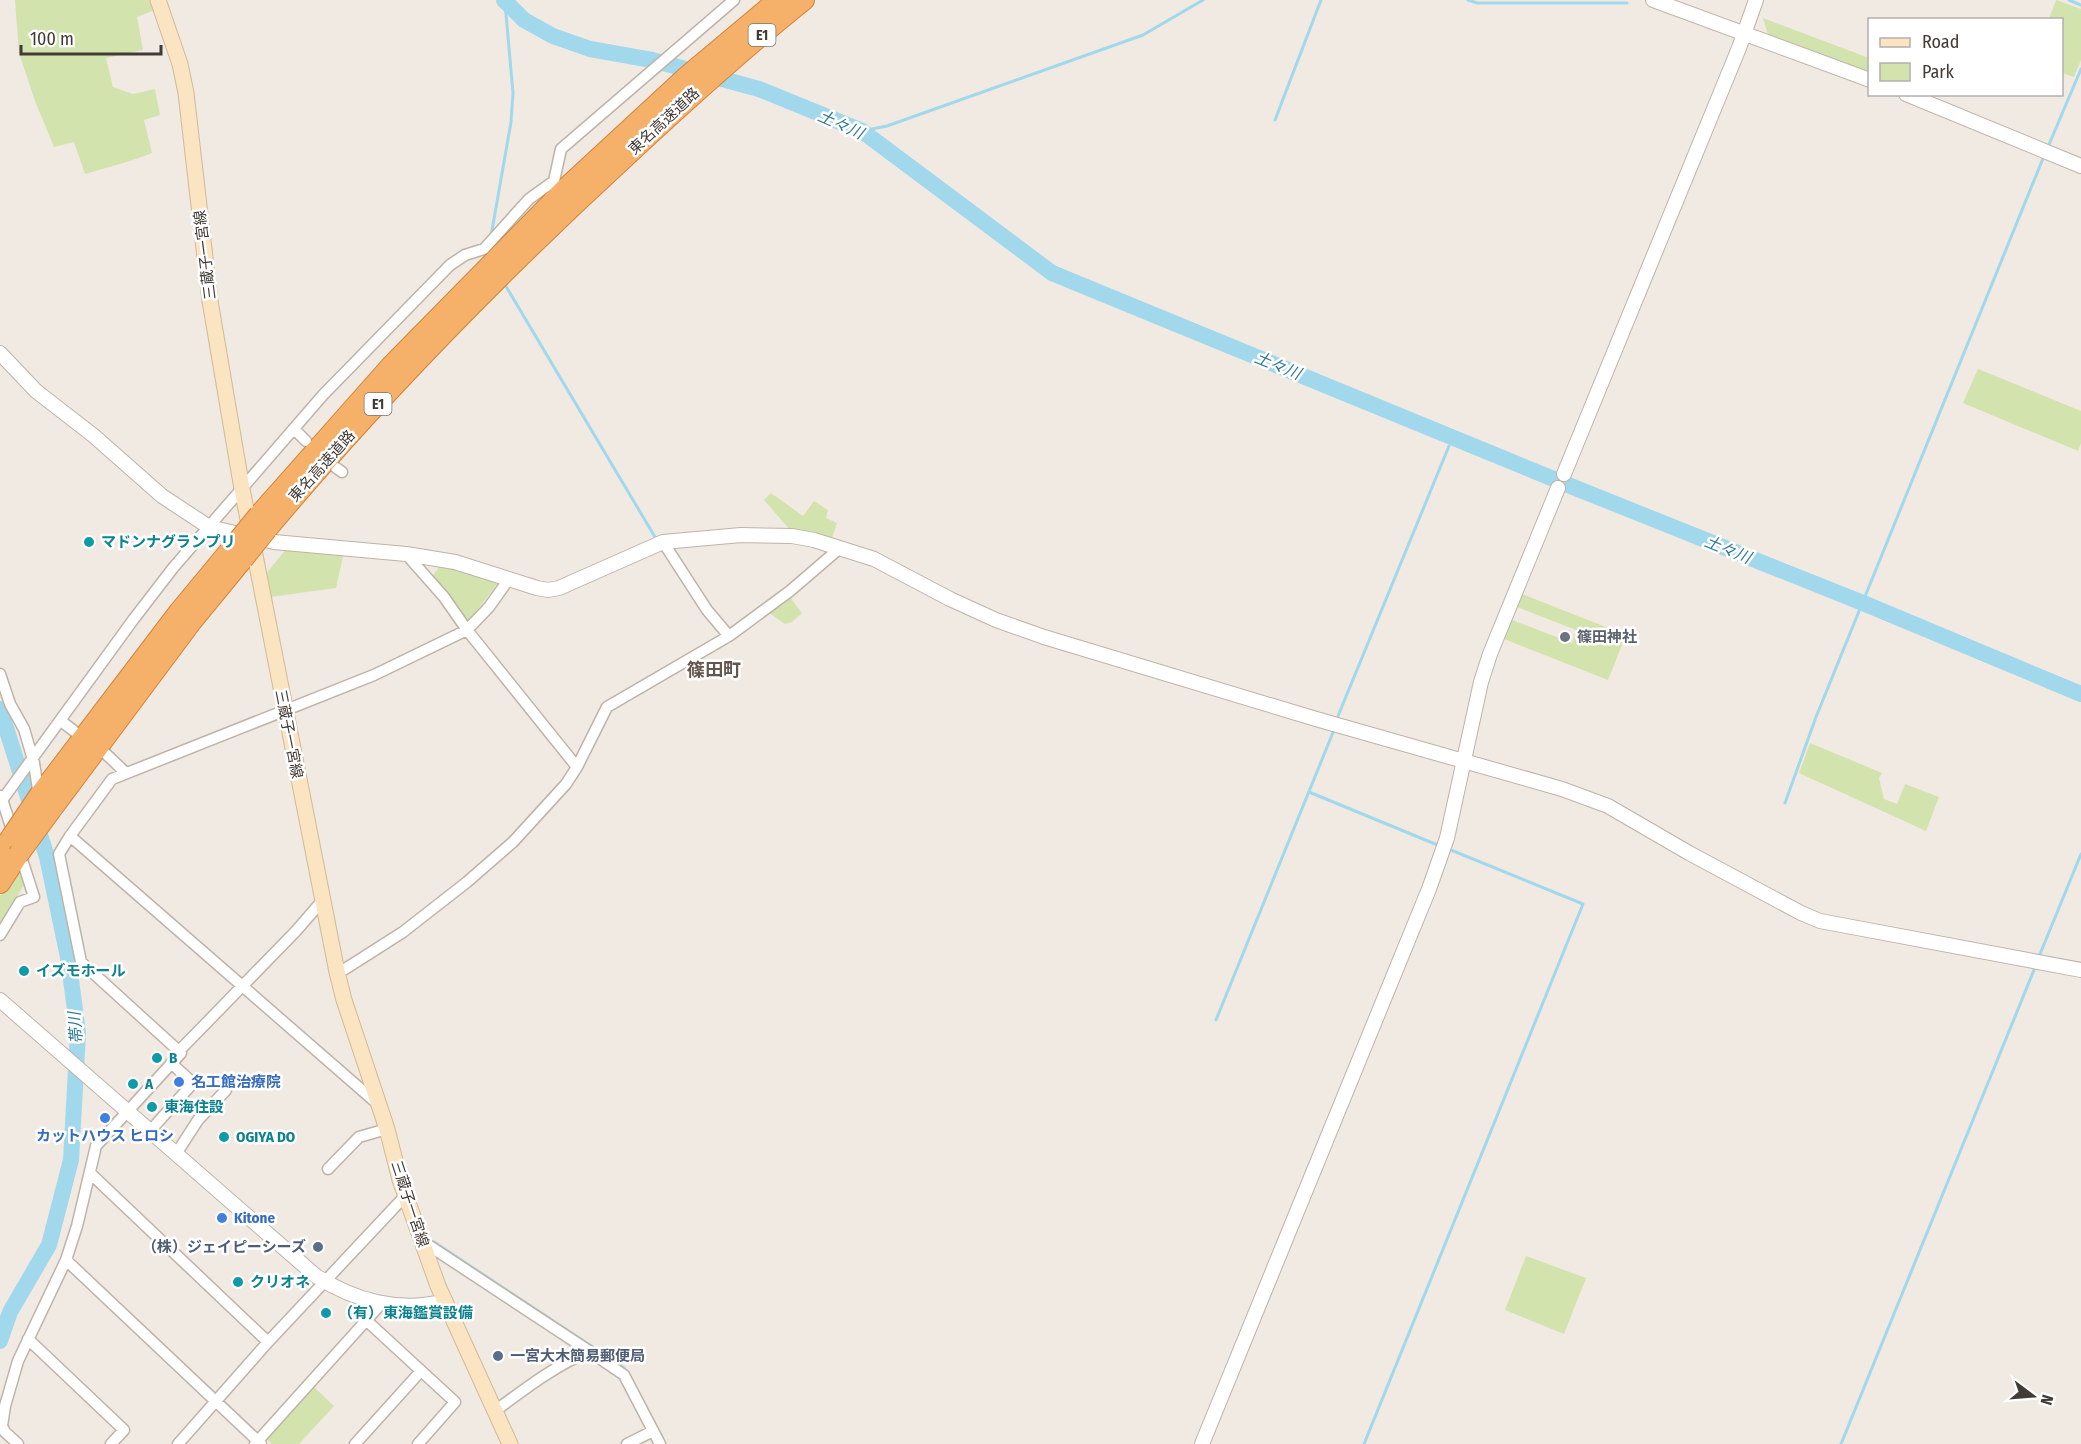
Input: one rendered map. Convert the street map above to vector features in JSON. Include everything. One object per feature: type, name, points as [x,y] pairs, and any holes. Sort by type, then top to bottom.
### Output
[{"type":"highway","name":"東名高速道路","points":[[573,193],[703,74],[778,0]]},
{"type":"highway","name":"東名高速道路","points":[[0,883],[10,848],[45,803],[178,612],[351,434],[488,277],[685,78],[720,70],[804,0]]},
{"type":"main road","name":"三蔵子一宮線","points":[[158,0],[180,64],[186,93],[210,302],[242,489],[259,527],[284,711],[337,972],[422,1241],[445,1300],[510,1444]]},
{"type":"street","points":[[0,935],[20,902],[34,897],[2,797],[61,721],[173,568],[323,395],[450,265],[465,255],[484,249],[529,199],[554,181],[561,148],[734,0]]},
{"type":"street","points":[[1653,0],[1868,80]]},
{"type":"street","points":[[1202,1444],[1430,889],[1446,838],[1481,682],[1490,654],[1756,0]]},
{"type":"street","points":[[1911,96],[2081,166]]},
{"type":"street","points":[[0,353],[36,391],[94,436],[162,496],[209,527],[259,527],[274,542],[406,554],[455,562],[548,590],[559,588],[663,542],[741,535],[792,536],[874,559],[950,599],[996,620],[1044,637],[1562,789],[1608,806],[1699,859],[1820,921],[2081,970]]},
{"type":"street","points":[[294,429],[306,441]]},
{"type":"street","points":[[663,542],[707,610],[729,636]]},
{"type":"street","points":[[337,972],[403,932],[467,882],[513,842],[566,784],[607,707],[729,636],[790,591],[840,548]]},
{"type":"street","points":[[406,554],[444,597],[466,630],[577,767]]},
{"type":"street","points":[[179,1051],[81,962],[59,854],[69,836],[112,779],[374,675],[466,630],[489,607],[509,579]]},
{"type":"street","points":[[0,674],[10,704],[24,729],[45,803]]},
{"type":"street","points":[[61,721],[74,730]]},
{"type":"street","points":[[106,754],[126,773]]},
{"type":"street","points":[[69,836],[379,1105]]},
{"type":"street","points":[[18,1444],[2,1426],[18,1361],[66,1260],[96,1146],[181,1053],[179,1051],[296,931],[322,901]]},
{"type":"street","points":[[0,999],[285,1250],[324,1281],[350,1294],[381,1304],[431,1305],[445,1300]]},
{"type":"street","points":[[150,1131],[193,1083],[171,1063]]},
{"type":"street","points":[[176,1154],[198,1120],[226,1090]]},
{"type":"street","points":[[328,1169],[359,1137],[387,1129]]},
{"type":"street","points":[[90,1173],[268,1342]]},
{"type":"street","points":[[178,1444],[268,1342],[406,1195]]},
{"type":"street","points":[[422,1241],[624,1375],[660,1444]]},
{"type":"street","points":[[66,1260],[258,1443],[381,1304]]},
{"type":"street","points":[[367,1321],[455,1402],[418,1444]]},
{"type":"street","points":[[28,1339],[124,1430],[111,1444]]},
{"type":"street","points":[[495,1411],[539,1378],[589,1350]]},
{"type":"street","points":[[356,1444],[421,1371]]},
{"type":"street","points":[[627,1444],[653,1431]]},
{"type":"green space","points":[[15,0],[152,0],[155,10],[137,17],[143,50],[106,58],[113,87],[133,94],[155,89],[160,115],[144,120],[152,153],[85,174],[74,142],[54,147],[19,53]]},
{"type":"green space","points":[[2056,0],[2081,9],[2081,60],[2074,77],[2063,73],[2063,18],[2049,18]]},
{"type":"green space","points":[[1763,18],[1868,58],[1868,73],[1768,35]]},
{"type":"green space","points":[[1978,369],[2081,411],[2081,443],[2078,451],[1963,403]]},
{"type":"green space","points":[[771,493],[803,516],[814,501],[828,510],[826,518],[837,523],[831,541],[791,531],[764,500]]},
{"type":"green space","points":[[287,548],[344,552],[336,588],[270,597],[265,575]]},
{"type":"green space","points":[[441,564],[498,583],[470,619],[466,620],[432,577]]},
{"type":"green space","name":"篠田神社","points":[[1522,594],[1626,635],[1608,680],[1504,639],[1512,620],[1572,643],[1576,630],[1517,607]]},
{"type":"green space","points":[[789,596],[802,613],[792,622],[785,624],[768,612]]},
{"type":"green space","points":[[1810,743],[1882,773],[1879,778],[1884,799],[1897,804],[1905,784],[1939,797],[1926,831],[1799,773]]},
{"type":"green space","points":[[20,865],[24,885],[0,925],[0,896]]},
{"type":"green space","points":[[1526,1256],[1586,1278],[1564,1334],[1505,1310]]},
{"type":"green space","points":[[313,1386],[334,1406],[299,1444],[272,1444],[266,1438]]},
{"type":"waterway","name":"土々川","points":[[504,0],[524,20],[553,36],[590,49],[652,60],[759,89],[862,131],[1052,273],[2081,694]]},
{"type":"waterway","points":[[862,131],[887,126],[1143,35],[1203,0]]},
{"type":"waterway","points":[[1275,120],[1321,0]]},
{"type":"waterway","points":[[1468,0],[1477,3],[1627,3]]},
{"type":"waterway","points":[[2069,0],[2081,5]]},
{"type":"waterway","points":[[491,236],[511,122],[513,93],[505,3]]},
{"type":"waterway","points":[[2048,147],[2081,69]]},
{"type":"waterway","points":[[1785,803],[1816,717],[2044,156]]},
{"type":"waterway","points":[[504,283],[655,537]]},
{"type":"waterway","points":[[1338,716],[1449,446]]},
{"type":"waterway","name":"帯川","points":[[0,709],[47,857],[68,957],[78,1033],[71,1160],[49,1245],[10,1312],[0,1341]]},
{"type":"waterway","points":[[1216,1020],[1334,730]]},
{"type":"waterway","points":[[1309,792],[1440,846]]},
{"type":"waterway","points":[[1364,1444],[1583,904],[1446,848]]},
{"type":"waterway","points":[[2038,959],[2081,854]]},
{"type":"waterway","points":[[1841,1444],[2036,965]]},
{"type":"waterway","points":[[434,1242],[626,1371]]},
{"type":"place","name":"マドンナグランプリ","points":[[89,542]]},
{"type":"place","name":"篠田神社","points":[[1565,637]]},
{"type":"place","name":"イズモホール","points":[[24,971]]},
{"type":"place","name":"B","points":[[157,1058]]},
{"type":"place","name":"名工館治療院","points":[[179,1082]]},
{"type":"place","name":"A","points":[[133,1084]]},
{"type":"place","name":"東海住設","points":[[152,1107]]},
{"type":"place","name":"カットハウス ヒロシ","points":[[105,1118]]},
{"type":"place","name":"OGIYA DO","points":[[224,1137]]},
{"type":"place","name":"Kitone","points":[[222,1218]]},
{"type":"place","name":"（株）ジェイピーシーズ","points":[[318,1247]]},
{"type":"place","name":"クリオネ","points":[[238,1282]]},
{"type":"place","name":"（有）東海鑑賞設備","points":[[326,1313]]},
{"type":"place","name":"一宮大木簡易郵便局","points":[[498,1356]]},
{"type":"district","name":"篠田町","points":[[714,670]]}]
